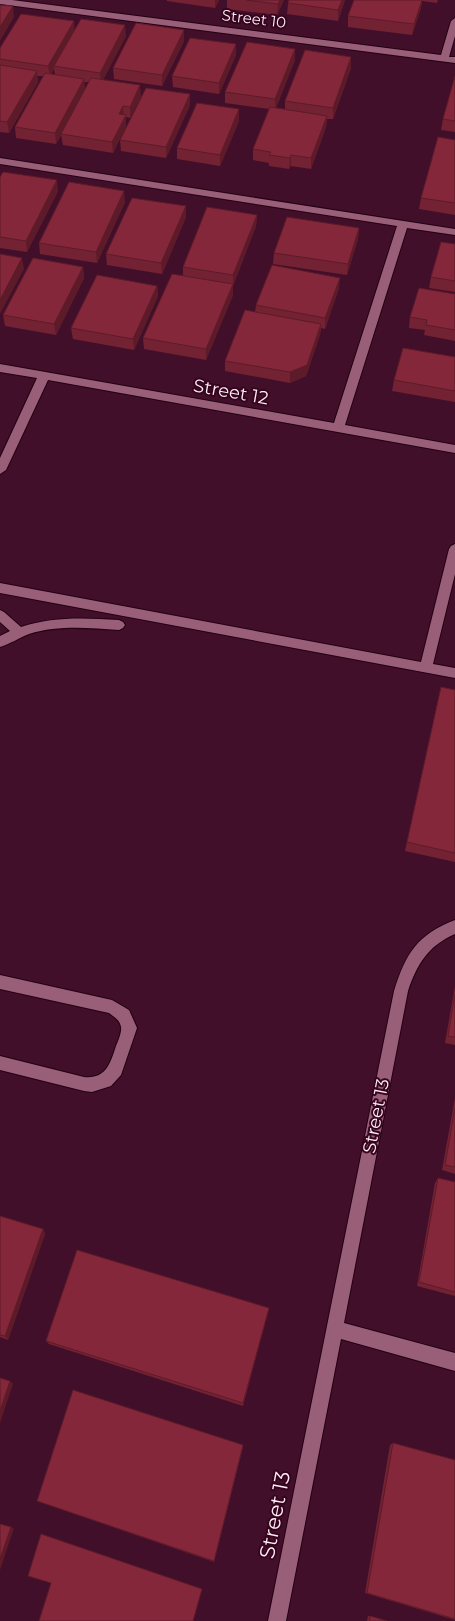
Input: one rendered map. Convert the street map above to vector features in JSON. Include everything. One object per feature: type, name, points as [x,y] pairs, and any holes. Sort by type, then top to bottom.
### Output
[{"type":"street","name":"Street 10","points":[[0,1],[455,60]]},
{"type":"street","points":[[444,59],[455,21]]},
{"type":"street","points":[[0,161],[455,232]]},
{"type":"street","points":[[338,429],[403,223]]},
{"type":"street","name":"Street 12","points":[[0,368],[455,449]]},
{"type":"street","points":[[0,470],[44,376]]},
{"type":"street","points":[[426,668],[455,549]]},
{"type":"street","points":[[0,588],[455,673]]},
{"type":"street","points":[[0,615],[19,632]]},
{"type":"street","points":[[0,641],[39,625],[60,622],[119,625]]},
{"type":"street","name":"Street 13","points":[[277,1621],[401,991],[407,971],[418,950],[436,934],[455,927]]},
{"type":"street","points":[[0,982],[112,1006],[124,1015],[129,1028],[116,1070],[112,1076],[99,1084],[84,1084],[0,1062]]},
{"type":"street","points":[[334,1329],[455,1362]]},
{"type":"building","points":[[246,0],[280,0],[278,4]]},
{"type":"building","points":[[289,0],[342,0],[338,10],[288,3]]},
{"type":"building","points":[[354,0],[422,0],[414,24],[348,16]]},
{"type":"building","points":[[0,5],[13,6],[0,27]]},
{"type":"building","points":[[21,14],[74,21],[48,66],[0,59],[0,48]]},
{"type":"building","points":[[81,19],[125,25],[100,73],[54,66]]},
{"type":"building","points":[[136,23],[184,30],[162,75],[113,68]]},
{"type":"building","points":[[190,38],[236,44],[219,83],[172,76]]},
{"type":"building","points":[[247,42],[295,49],[275,99],[225,92]]},
{"type":"building","points":[[305,50],[351,57],[333,108],[285,101]]},
{"type":"building","points":[[0,65],[37,71],[7,122],[0,121]]},
{"type":"building","points":[[45,73],[84,79],[55,133],[15,127]]},
{"type":"building","points":[[455,76],[455,121],[443,119]]},
{"type":"building","points":[[91,78],[140,85],[130,107],[123,106],[119,114],[126,115],[112,142],[61,134]]},
{"type":"building","points":[[146,88],[190,94],[166,147],[120,140]]},
{"type":"building","points":[[197,103],[239,109],[220,155],[177,148]]},
{"type":"building","points":[[270,107],[327,116],[311,158],[291,155],[290,158],[269,155],[271,152],[253,149]]},
{"type":"building","points":[[438,137],[455,140],[455,203],[421,198]]},
{"type":"building","points":[[3,172],[57,180],[26,241],[0,237],[0,177]]},
{"type":"building","points":[[69,182],[124,191],[96,252],[39,243]]},
{"type":"building","points":[[132,198],[186,206],[161,263],[106,254]]},
{"type":"building","points":[[207,207],[257,215],[233,275],[183,267]]},
{"type":"building","points":[[287,217],[359,228],[348,264],[274,253]]},
{"type":"building","points":[[441,242],[455,244],[455,281],[431,277]]},
{"type":"building","points":[[0,254],[22,258],[0,300]]},
{"type":"building","points":[[33,258],[83,267],[54,324],[3,315]]},
{"type":"building","points":[[272,265],[340,278],[325,318],[256,305]]},
{"type":"building","points":[[172,274],[233,284],[206,349],[143,338]]},
{"type":"building","points":[[97,275],[157,286],[133,339],[71,328]]},
{"type":"building","points":[[419,288],[455,294],[455,330],[426,325],[427,320],[410,317]]},
{"type":"building","points":[[245,310],[321,324],[307,365],[290,372],[225,361]]},
{"type":"building","points":[[403,348],[455,357],[455,391],[394,380]]},
{"type":"building","points":[[441,687],[455,690],[455,853],[407,842]]},
{"type":"building","points":[[455,994],[455,1037],[448,1036]]},
{"type":"building","points":[[455,1108],[455,1167],[445,1165]]},
{"type":"building","points":[[438,1178],[455,1182],[455,1292],[419,1282]]},
{"type":"building","points":[[0,1216],[43,1229],[5,1336],[0,1335]]},
{"type":"building","points":[[77,1250],[269,1308],[243,1403],[46,1341]]},
{"type":"building","points":[[0,1378],[10,1381],[0,1411]]},
{"type":"building","points":[[73,1390],[243,1445],[214,1561],[37,1501]]},
{"type":"building","points":[[393,1443],[455,1460],[455,1619],[367,1593]]},
{"type":"building","points":[[0,1524],[11,1527],[0,1559]]},
{"type":"building","points":[[41,1534],[202,1589],[193,1621],[39,1621],[51,1583],[28,1576]]},
{"type":"building","points":[[370,1616],[387,1621],[370,1621]]}]
